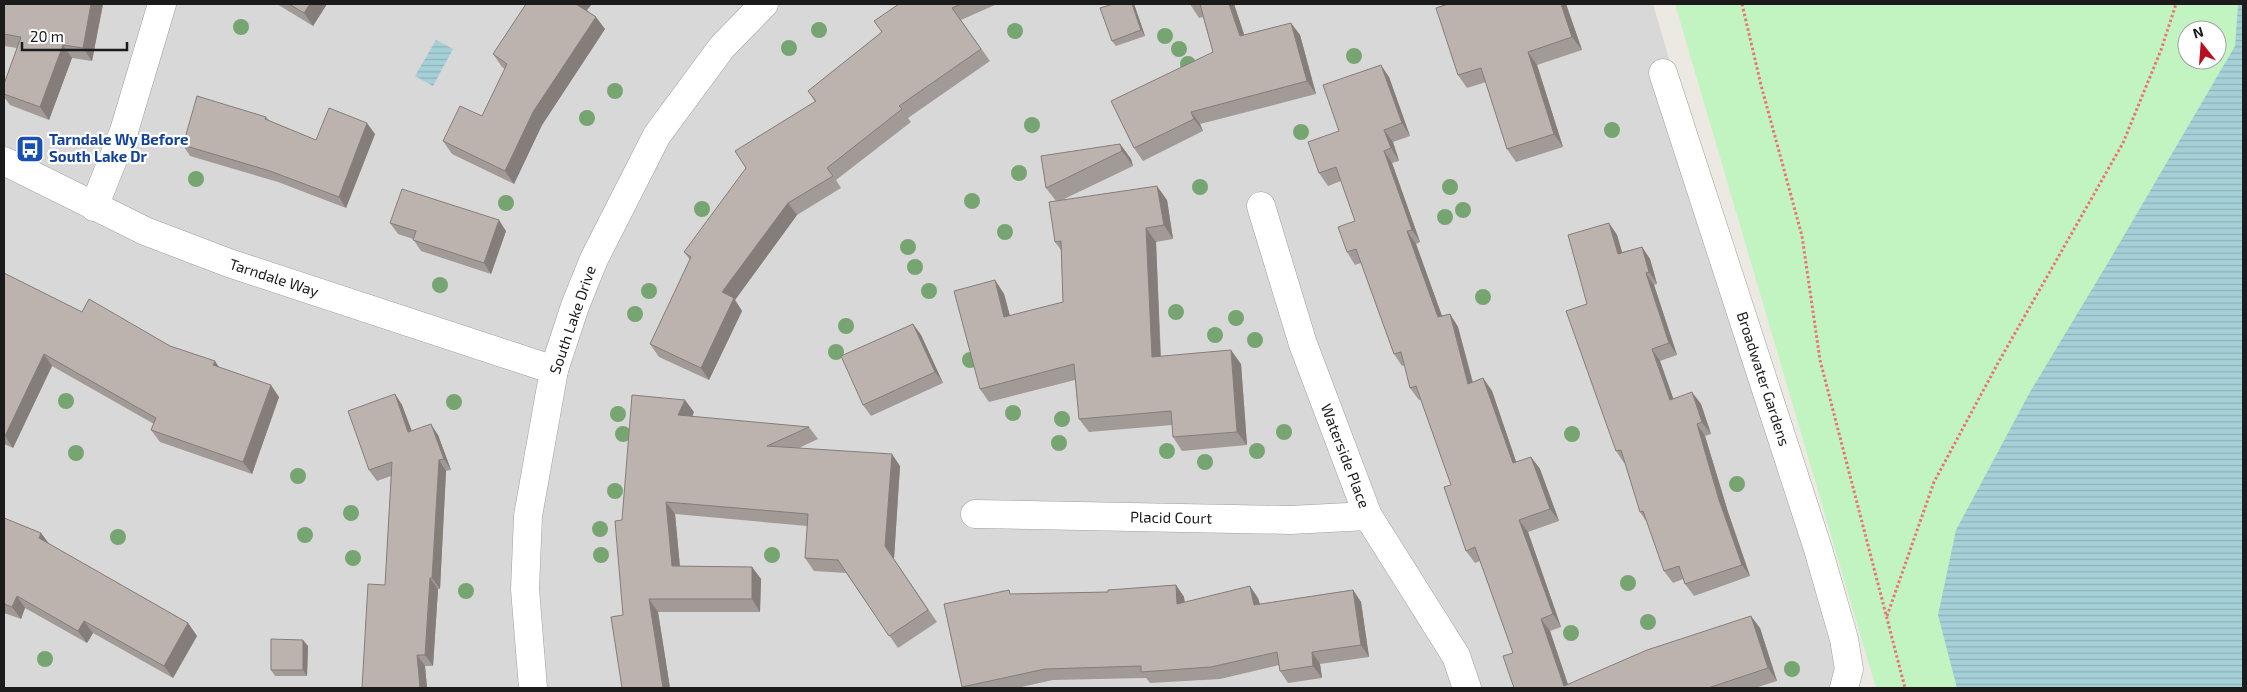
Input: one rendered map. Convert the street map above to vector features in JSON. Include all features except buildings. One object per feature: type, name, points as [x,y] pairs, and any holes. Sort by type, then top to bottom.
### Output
[{"type":"street","points":[[94,207],[124,131],[162,4]]},
{"type":"street","name":"South Lake Drive","points":[[533,688],[525,589],[528,516],[554,370],[575,306],[594,259],[657,135],[722,47],[764,4]]},
{"type":"street","name":"Broadwater Gardens","points":[[1663,73],[1826,576],[1844,639],[1849,669],[1844,688]]},
{"type":"street","name":"Tarndale Way","points":[[4,161],[145,231],[229,263],[554,370]]},
{"type":"street","name":"Waterside Place","points":[[1261,206],[1303,344],[1368,516],[1456,656],[1467,688]]},
{"type":"street","name":"Placid Court","points":[[975,514],[1290,520],[1368,516]]},
{"type":"path","points":[[1742,4],[1761,85],[1802,236],[1820,360],[1905,688]]},
{"type":"path","points":[[1887,616],[1934,482],[1998,363],[2123,143],[2161,50],[2176,4]]},
{"type":"shaded area","points":[[4,4],[1653,4],[1853,688],[4,688]]},
{"type":"green space","points":[[1675,4],[2243,4],[2243,688],[1876,688]]},
{"type":"water","points":[[2238,4],[2243,4],[2243,688],[1957,688],[1938,615],[1956,530],[2030,392],[2221,70],[2227,70],[2227,60],[2235,46]]},
{"type":"water","points":[[436,40],[453,49],[433,86],[415,76]]},
{"type":"place","name":"Tarndale Wy Before South Lake Dr","points":[[30,149]]}]
